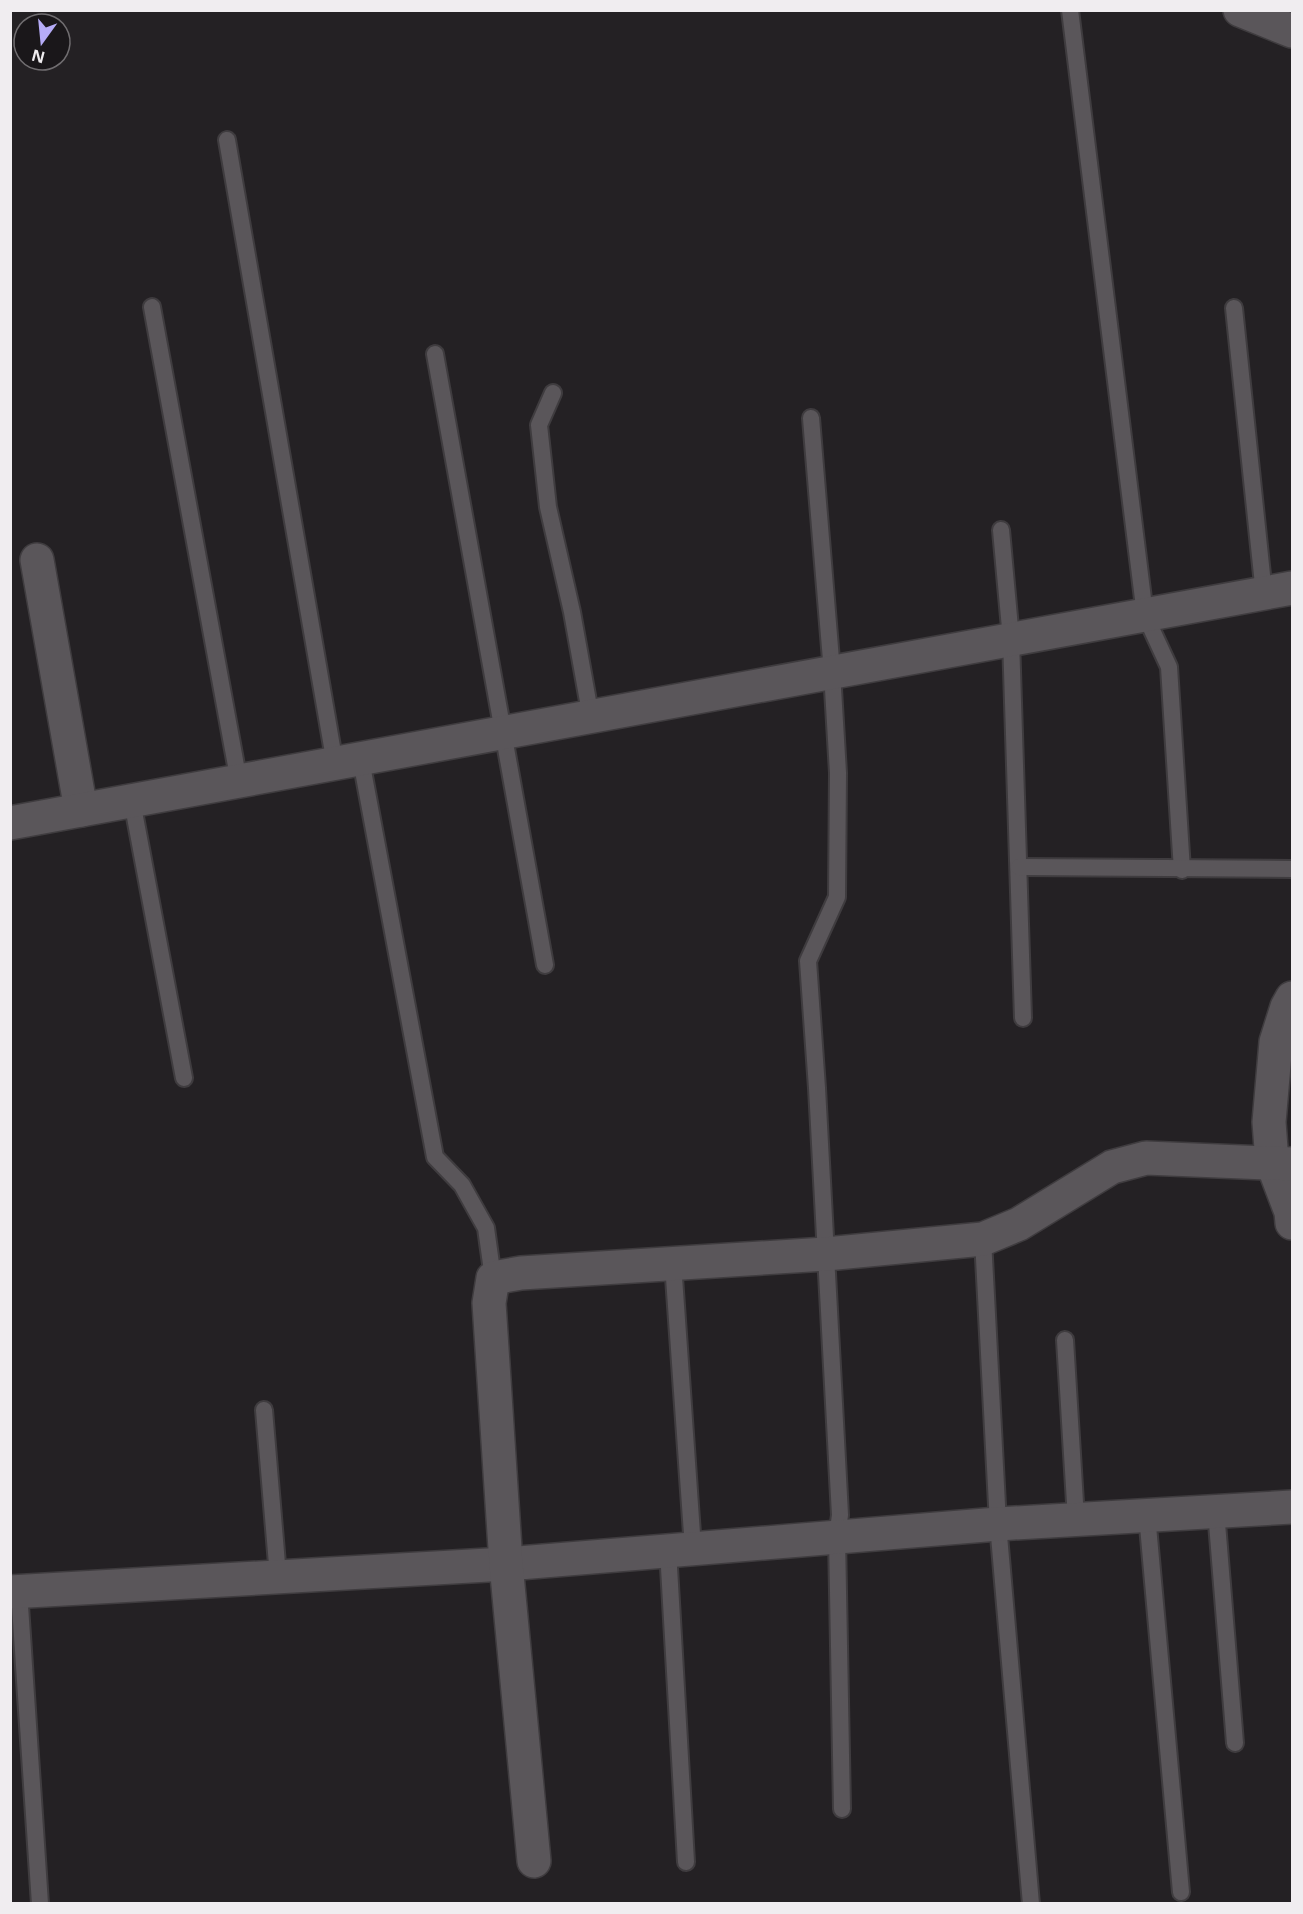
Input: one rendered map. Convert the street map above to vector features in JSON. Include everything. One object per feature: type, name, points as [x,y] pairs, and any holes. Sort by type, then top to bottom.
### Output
[{"type":"street","points":[[1240,10],[1293,31]]},
{"type":"street","points":[[37,560],[81,810]]},
{"type":"street","points":[[10,823],[1278,591]]},
{"type":"street","points":[[1293,998],[1287,1007],[1276,1041],[1269,1122],[1282,1163],[1293,1223]]},
{"type":"street","points":[[534,1861],[506,1563],[489,1302],[493,1278],[521,1273],[826,1254],[983,1239],[1019,1224],[1112,1167],[1146,1158],[1282,1163]]},
{"type":"street","points":[[15,1592],[506,1563],[998,1524],[1293,1507]]},
{"type":"lane","points":[[1070,10],[1145,615],[1168,667],[1182,870]]},
{"type":"lane","points":[[227,140],[348,762],[435,1157],[462,1185],[486,1228],[493,1278]]},
{"type":"lane","points":[[152,307],[239,782]]},
{"type":"lane","points":[[1234,308],[1278,591]]},
{"type":"lane","points":[[435,354],[545,965]]},
{"type":"lane","points":[[553,393],[539,425],[548,507],[572,612],[591,718]]},
{"type":"lane","points":[[811,418],[838,773],[837,897],[808,960],[840,1515],[837,1537],[842,1809]]},
{"type":"lane","points":[[1001,530],[1011,639],[1023,1018]]},
{"type":"lane","points":[[132,801],[184,1078]]},
{"type":"lane","points":[[1019,867],[1182,870],[1293,869]]},
{"type":"lane","points":[[983,1239],[998,1524],[1031,1904]]},
{"type":"lane","points":[[673,1263],[686,1862]]},
{"type":"lane","points":[[1065,1340],[1076,1519]]},
{"type":"lane","points":[[264,1410],[278,1576]]},
{"type":"lane","points":[[1216,1511],[1235,1743]]},
{"type":"lane","points":[[1147,1515],[1180,1892]]},
{"type":"lane","points":[[15,1592],[40,1904]]}]
